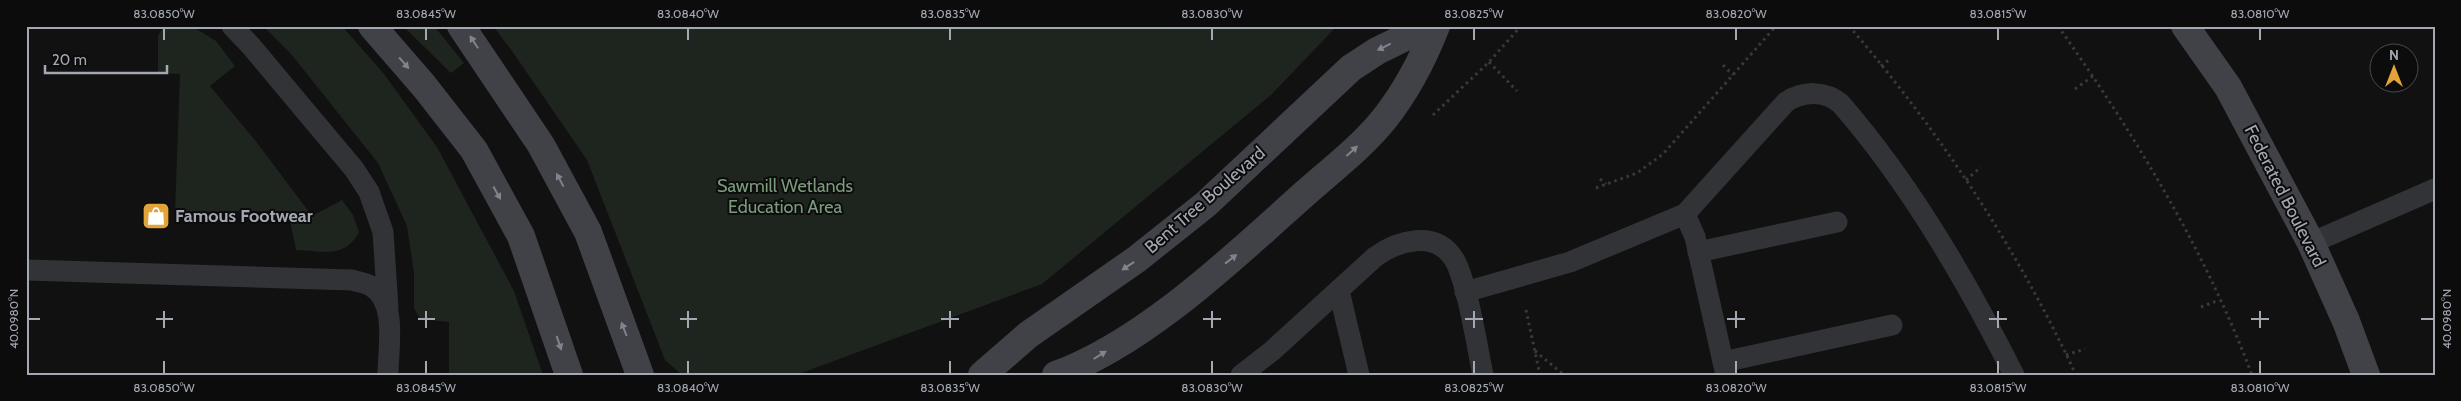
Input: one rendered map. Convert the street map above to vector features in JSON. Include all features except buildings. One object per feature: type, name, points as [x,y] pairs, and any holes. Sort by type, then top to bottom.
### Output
[{"type":"street","points":[[372,26],[424,86],[474,150],[521,236],[568,375]]},
{"type":"street","points":[[462,26],[540,145],[588,232],[640,375]]},
{"type":"street","name":"Bent Tree Boulevard","points":[[982,375],[1028,335],[1137,259],[1206,204],[1351,68],[1377,51],[1428,26]]},
{"type":"street","points":[[1056,375],[1084,364],[1150,323],[1240,251],[1359,145],[1383,120],[1403,92],[1426,53],[1436,26]]},
{"type":"street","name":"Federated Boulevard","points":[[2186,26],[2228,87],[2311,243],[2346,321],[2366,375]]},
{"type":"lane","points":[[232,26],[354,169],[369,192],[383,232],[389,319],[388,375]]},
{"type":"lane","points":[[1465,292],[1570,262],[1685,214],[1786,102],[1794,97],[1811,93],[1836,100],[1910,194],[1976,303],[2014,375]]},
{"type":"lane","points":[[2311,243],[2435,189]]},
{"type":"lane","points":[[1685,214],[1698,252],[1724,369],[1892,325]]},
{"type":"lane","points":[[1698,252],[1836,222]]},
{"type":"lane","points":[[1242,375],[1272,351],[1384,250],[1393,245],[1414,240],[1435,244],[1450,254],[1457,267],[1465,292],[1483,375]]},
{"type":"lane","points":[[26,270],[352,280],[371,286],[385,300],[389,319]]},
{"type":"lane","points":[[1339,291],[1359,375]]},
{"type":"path","points":[[1596,188],[1637,173],[1653,162],[1776,26]]},
{"type":"path","points":[[1849,26],[1917,109],[1998,229],[2076,375]]},
{"type":"path","points":[[2058,26],[2128,128],[2157,177],[2191,240],[2252,375]]},
{"type":"path","points":[[1881,66],[1890,59]]},
{"type":"path","points":[[1489,62],[1518,91]]},
{"type":"path","points":[[1723,65],[1733,75]]},
{"type":"path","points":[[2075,89],[2093,76]]},
{"type":"path","points":[[1966,180],[1981,167]]},
{"type":"path","points":[[1600,179],[1606,184]]},
{"type":"path","points":[[2201,307],[2219,300]]},
{"type":"path","points":[[1526,310],[1540,375]]},
{"type":"path","points":[[2066,355],[2085,349]]},
{"type":"path","points":[[1535,351],[1564,375]]},
{"type":"green space","points":[[192,26],[216,41],[235,66],[210,86],[258,144],[312,216],[342,200],[353,215],[359,232],[347,246],[332,252],[296,250],[288,211],[175,212],[180,74],[158,73],[158,36],[163,27]]},
{"type":"green space","points":[[263,26],[342,26],[384,74],[437,147],[514,291],[543,375],[449,375],[449,322],[420,319],[414,308],[414,273],[407,226],[378,163],[291,54]]},
{"type":"green space","points":[[403,26],[434,26],[464,63],[451,73]]},
{"type":"green space","name":"Sawmill Wetlands Education Area","points":[[493,26],[1337,26],[1271,95],[1042,284],[796,375],[682,375],[665,360],[587,160]]},
{"type":"place","name":"Famous Footwear","points":[[156,216]]}]
